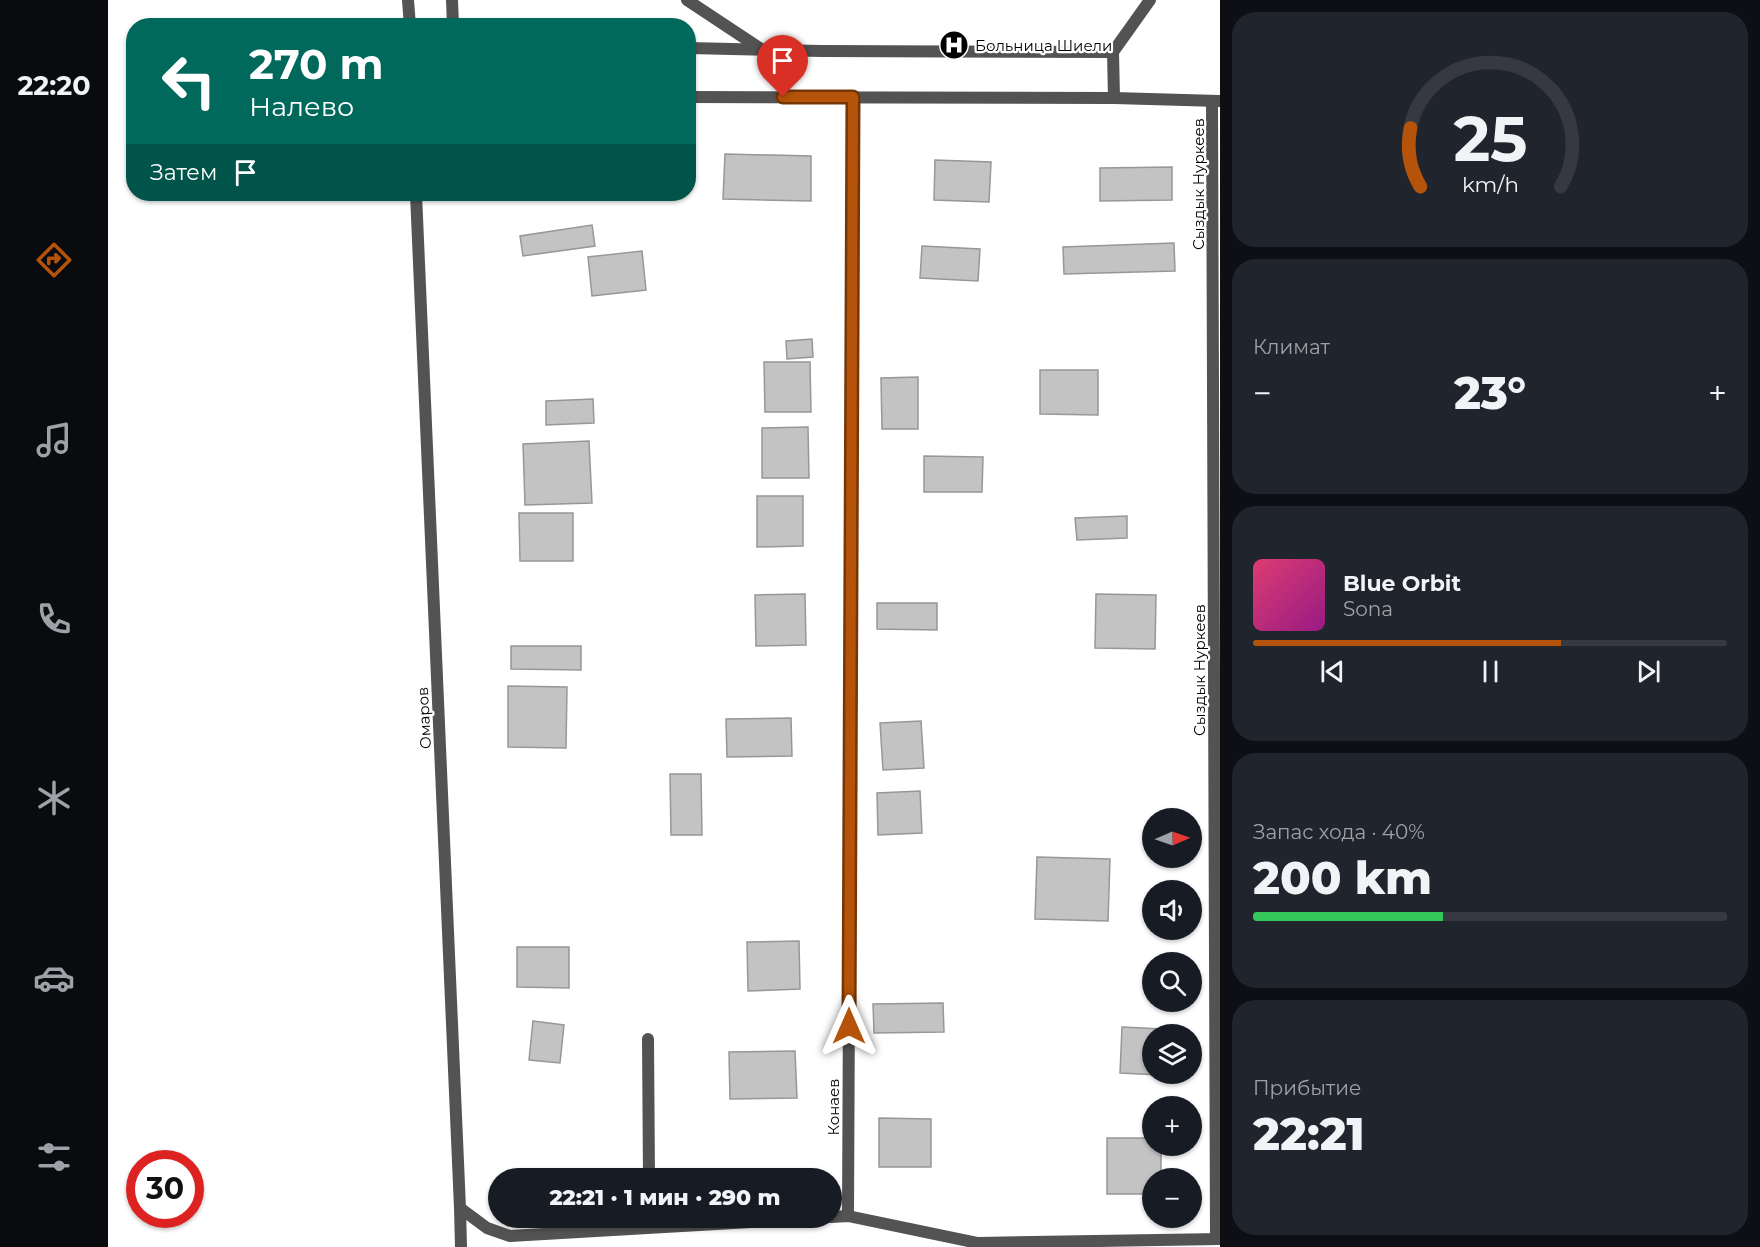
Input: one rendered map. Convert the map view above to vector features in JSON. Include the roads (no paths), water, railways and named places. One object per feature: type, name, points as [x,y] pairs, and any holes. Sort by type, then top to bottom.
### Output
[{"type":"street","points":[[408,0],[409,18]]},
{"type":"street","points":[[453,0],[453,18]]},
{"type":"street","points":[[687,0],[761,49]]},
{"type":"street","points":[[1114,98],[1113,52],[1150,0]]},
{"type":"street","points":[[696,48],[1113,52]]},
{"type":"street","points":[[696,97],[1114,98],[1216,101]]},
{"type":"street","name":"Конаев","points":[[848,1216],[853,97]]},
{"type":"street","name":"Сыздык Нуркеев","points":[[1216,101],[1218,1239]]},
{"type":"street","name":"Омаров","points":[[416,201],[461,1247]]},
{"type":"street","points":[[648,1039],[649,1168]]},
{"type":"street","points":[[460,1209],[487,1228],[510,1236],[596,1228]]},
{"type":"street","points":[[842,1216],[975,1245],[1218,1239]]},
{"type":"place","name":"Больница Шиели","points":[[954,45]]}]
